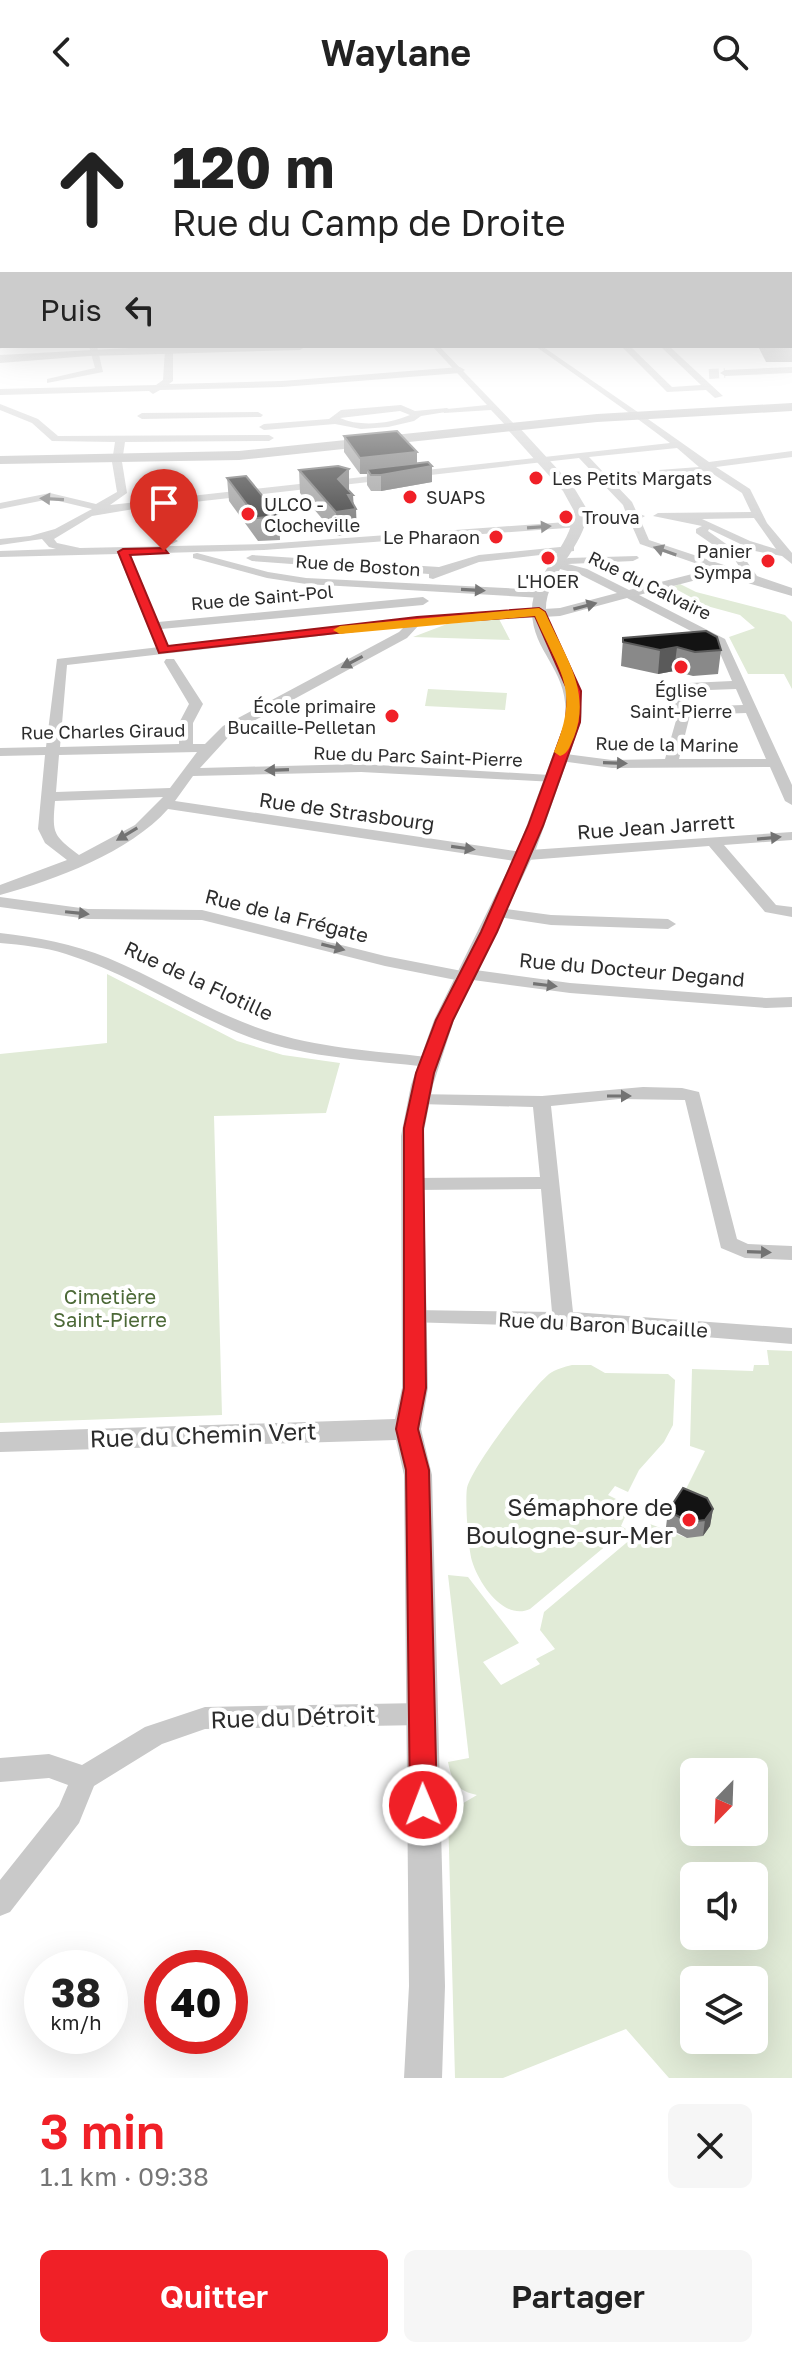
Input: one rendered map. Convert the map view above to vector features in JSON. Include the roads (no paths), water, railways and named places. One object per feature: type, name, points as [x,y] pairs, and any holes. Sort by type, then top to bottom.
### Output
[{"type":"main road","points":[[0,460],[117,462],[404,445],[513,428],[637,415]]},
{"type":"street","points":[[20,415],[35,421],[53,439],[269,438]]},
{"type":"street","points":[[133,437],[142,416],[244,415]]},
{"type":"street","points":[[258,415],[276,453]]},
{"type":"street","points":[[334,415],[334,421]]},
{"type":"street","points":[[264,427],[334,421],[350,426],[410,420],[415,415]]},
{"type":"street","points":[[423,2078],[427,1986],[417,1470],[407,1429],[415,1388],[412,1136],[428,1062],[524,856],[573,722],[576,699],[571,678],[543,628],[541,603],[565,559],[580,520],[576,501],[502,415]]},
{"type":"street","points":[[638,415],[746,491],[758,515],[789,557]]},
{"type":"street","points":[[384,423],[404,445]]},
{"type":"street","points":[[0,542],[31,539],[54,532],[122,493],[117,462],[120,439]]},
{"type":"street","points":[[0,506],[50,496],[97,510],[540,458],[678,445]]},
{"type":"street","points":[[581,455],[637,516],[638,530],[647,544],[792,592]]},
{"type":"street","points":[[560,481],[792,457]]},
{"type":"street","points":[[419,461],[429,471]]},
{"type":"street","points":[[143,504],[173,548]]},
{"type":"street","points":[[758,515],[670,516],[763,552],[789,557]]},
{"type":"street","points":[[0,554],[264,547],[637,516]]},
{"type":"street","points":[[705,528],[739,558],[755,582]]},
{"type":"street","points":[[54,532],[47,538],[48,543],[85,553]]},
{"type":"street","points":[[221,559],[264,547]]},
{"type":"street","name":"Rue de Boston","points":[[173,548],[286,579],[428,588],[541,603]]},
{"type":"street","points":[[123,552],[166,656],[196,704],[186,723],[186,747]]},
{"type":"street","points":[[221,559],[441,571],[493,557],[633,558]]},
{"type":"street","name":"Rue du Calvaire","points":[[565,559],[721,642],[742,685]]},
{"type":"street","points":[[75,859],[47,835],[61,662],[166,656],[422,612],[541,603],[560,612],[720,570]]},
{"type":"street","points":[[0,890],[129,834],[169,798],[207,748],[239,723],[403,635],[422,612],[428,588],[434,576],[441,571]]},
{"type":"street","name":"Rue de Saint-Pol","points":[[153,626],[422,612]]},
{"type":"street","points":[[671,763],[684,721],[673,687],[742,685],[792,801]]},
{"type":"street","points":[[682,711],[752,709]]},
{"type":"street","name":"Rue Charles Giraud","points":[[0,752],[207,748]]},
{"type":"street","name":"Rue de la Marine","points":[[558,757],[612,764],[775,763]]},
{"type":"street","name":"Rue du Parc Saint-Pierre","points":[[189,772],[361,768],[550,779]]},
{"type":"street","name":"Rue de Strasbourg","points":[[48,797],[169,798],[524,856]]},
{"type":"street","name":"Rue Jean Jarrett","points":[[524,856],[792,836]]},
{"type":"street","points":[[713,842],[771,909],[792,912]]},
{"type":"street","name":"Rue de la Frégate","points":[[0,902],[88,914],[202,915],[378,960],[467,976]]},
{"type":"street","points":[[498,913],[551,920],[668,924]]},
{"type":"street","name":"Rue de la Flotille","points":[[0,938],[56,945],[102,959],[221,1018],[276,1040],[428,1062]]},
{"type":"street","name":"Rue du Docteur Degand","points":[[467,976],[570,988],[766,1003],[792,1002]]},
{"type":"street","points":[[419,1098],[542,1102],[564,1096],[656,1092],[681,1092],[693,1096],[728,1243],[745,1251],[792,1253]]},
{"type":"street","points":[[542,1102],[563,1320]]},
{"type":"street","points":[[412,1184],[549,1183]]},
{"type":"street","name":"Rue du Baron Bucaille","points":[[414,1317],[563,1320],[792,1336]]},
{"type":"street","name":"Rue du Chemin Vert","points":[[0,1442],[407,1429]]},
{"type":"street","name":"Rue du Détroit","points":[[84,1778],[154,1735],[205,1718],[422,1714]]},
{"type":"street","points":[[0,1770],[49,1766],[84,1778],[69,1814],[0,1902]]},
{"type":"place","name":"Les Petits Margats","points":[[536,478]]},
{"type":"place","name":"SUAPS","points":[[410,497]]},
{"type":"place","name":"ULCO - Clocheville","points":[[248,514]]},
{"type":"place","name":"Trouva","points":[[566,517]]},
{"type":"place","name":"Le Pharaon","points":[[496,537]]},
{"type":"place","name":"L'HOER","points":[[548,558]]},
{"type":"place","name":"Panier Sympa","points":[[768,561]]},
{"type":"place","name":"Église Saint-Pierre","points":[[681,667]]},
{"type":"place","name":"École primaire Bucaille-Pelletan","points":[[392,716]]},
{"type":"place","name":"Sémaphore de Boulogne-sur-Mer","points":[[689,1520]]},
{"type":"park label","name":"Cimetière Saint-Pierre","points":[[110,1308]]}]
